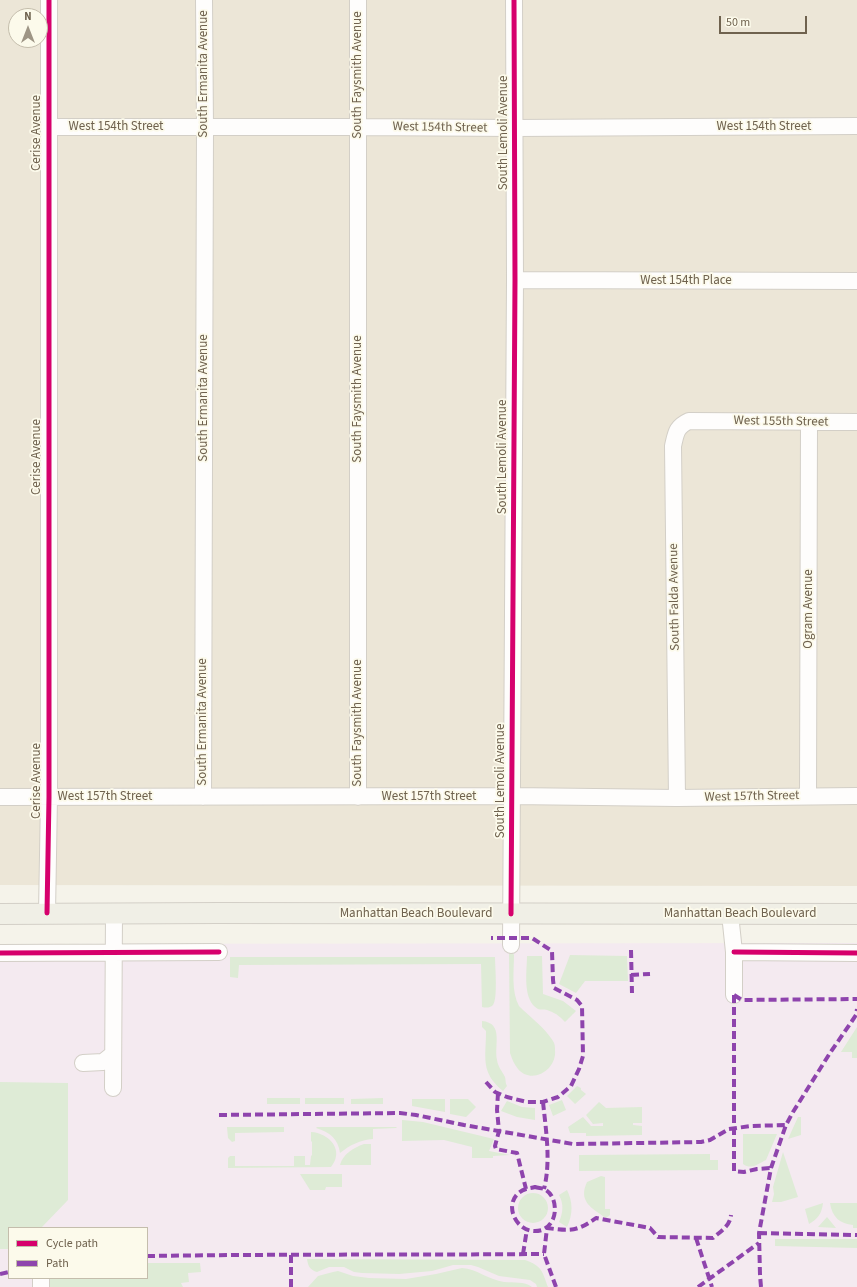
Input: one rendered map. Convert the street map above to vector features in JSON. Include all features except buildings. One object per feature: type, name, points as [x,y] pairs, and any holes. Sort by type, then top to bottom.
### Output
[{"type":"main road","name":"Manhattan Beach Boulevard","points":[[0,914],[857,914]]},
{"type":"street","name":"Cerise Avenue","points":[[47,913],[49,797],[48,0]]},
{"type":"street","name":"South Ermanita Avenue","points":[[203,797],[204,0]]},
{"type":"street","name":"South Faysmith Avenue","points":[[358,0],[358,797]]},
{"type":"street","name":"South Lemoli Avenue","points":[[511,945],[515,280],[514,0]]},
{"type":"street","name":"West 154th Street","points":[[48,127],[515,128],[857,126]]},
{"type":"street","name":"West 154th Place","points":[[515,280],[857,281]]},
{"type":"street","name":"South Falda Avenue","points":[[677,798],[673,446],[676,433],[680,425],[689,421],[706,421]]},
{"type":"street","name":"West 155th Street","points":[[706,421],[857,422]]},
{"type":"street","name":"Ogram Avenue","points":[[808,796],[809,422]]},
{"type":"street","name":"West 157th Street","points":[[0,796],[512,796],[677,798],[857,796]]},
{"type":"street","points":[[113,1088],[114,913]]},
{"type":"street","points":[[730,914],[734,952],[734,995]]},
{"type":"street","points":[[0,953],[219,952]]},
{"type":"street","points":[[734,952],[857,953]]},
{"type":"street","points":[[83,1063],[103,1062],[113,1054]]},
{"type":"shaded area","points":[[0,0],[857,0],[857,886],[0,885]]},
{"type":"shaded area","points":[[857,943],[857,1287],[0,1287],[0,944]]},
{"type":"green space","points":[[510,953],[513,953],[514,955],[513,974],[516,1000],[519,1006],[546,1032],[555,1044],[555,1057],[552,1064],[548,1069],[536,1075],[530,1076],[524,1074],[518,1069],[510,1053]]},
{"type":"green space","points":[[570,955],[627,956],[628,981],[585,981],[576,993],[559,984]]},
{"type":"green space","points":[[527,956],[542,956],[543,994],[563,1001],[576,1011],[565,1022],[552,1012],[538,1009],[533,1005],[527,992],[526,985]]},
{"type":"green space","points":[[230,957],[495,957],[495,1002],[488,1008],[482,1007],[481,964],[239,965],[238,978],[230,977]]},
{"type":"green space","points":[[482,1021],[489,1023],[496,1030],[496,1054],[499,1067],[505,1077],[507,1086],[503,1091],[496,1084],[488,1071],[485,1057],[486,1031],[482,1027]]},
{"type":"green space","points":[[857,1027],[857,1058],[852,1058],[852,1052],[841,1052]]},
{"type":"green space","points":[[0,1082],[68,1083],[68,1200],[42,1227],[8,1227],[8,1249],[0,1249]]},
{"type":"green space","points":[[577,1086],[586,1094],[575,1104],[567,1096]]},
{"type":"green space","points":[[267,1098],[300,1098],[300,1104],[267,1104]]},
{"type":"green space","points":[[305,1098],[344,1098],[344,1104],[305,1104]]},
{"type":"green space","points":[[383,1098],[383,1104],[351,1104],[351,1099]]},
{"type":"green space","points":[[412,1099],[445,1099],[445,1112],[412,1106]]},
{"type":"green space","points":[[450,1099],[468,1099],[476,1107],[466,1117],[450,1114]]},
{"type":"green space","points":[[562,1100],[566,1110],[553,1116],[549,1105]]},
{"type":"green space","points":[[507,1101],[522,1107],[535,1108],[535,1120],[517,1117],[501,1111]]},
{"type":"green space","points":[[599,1102],[606,1108],[642,1107],[642,1123],[633,1123],[633,1125],[642,1126],[642,1135],[586,1136],[586,1133],[570,1133],[568,1127],[583,1117],[591,1126],[603,1126],[603,1123],[593,1124],[586,1115]]},
{"type":"green space","points":[[798,1117],[801,1117],[801,1135],[788,1139]]},
{"type":"green space","points":[[402,1120],[423,1122],[494,1139],[489,1151],[510,1155],[493,1156],[493,1158],[472,1158],[472,1147],[444,1140],[402,1141]]},
{"type":"green space","points":[[227,1127],[284,1127],[284,1132],[235,1133],[235,1141],[232,1142],[228,1138]]},
{"type":"green space","points":[[397,1127],[373,1129],[373,1139],[355,1143],[340,1153],[335,1140],[329,1134],[316,1128]]},
{"type":"green space","points":[[311,1132],[318,1133],[329,1139],[336,1149],[335,1161],[331,1167],[228,1168],[228,1158],[230,1156],[235,1156],[235,1166],[294,1166],[294,1156],[305,1156],[305,1165],[310,1165],[312,1155]]},
{"type":"green space","points":[[743,1134],[777,1134],[766,1160],[752,1166],[746,1166],[743,1164]]},
{"type":"green space","points":[[364,1144],[371,1144],[371,1165],[340,1165],[343,1158],[349,1152]]},
{"type":"green space","points":[[783,1152],[798,1197],[781,1202],[772,1202],[774,1194],[773,1187]]},
{"type":"green space","points":[[710,1154],[710,1160],[718,1160],[718,1170],[579,1171],[579,1155]]},
{"type":"green space","points":[[300,1174],[342,1174],[342,1187],[326,1187],[325,1190],[310,1190]]},
{"type":"green space","points":[[601,1176],[605,1177],[605,1209],[610,1209],[610,1215],[606,1218],[591,1207],[585,1199],[584,1194],[587,1182]]},
{"type":"green space","points":[[567,1190],[572,1208],[567,1227],[559,1222],[562,1202],[559,1195]]},
{"type":"green space","points":[[533,1193],[544,1197],[548,1208],[544,1219],[533,1223],[522,1219],[518,1208],[522,1197]]},
{"type":"green space","points":[[823,1203],[822,1210],[819,1215],[809,1224],[805,1209]]},
{"type":"green space","points":[[830,1203],[857,1203],[857,1228],[853,1228],[853,1225],[844,1223],[837,1219]]},
{"type":"green space","points":[[827,1217],[836,1228],[818,1227]]},
{"type":"green space","points":[[775,1239],[857,1239],[857,1248],[775,1246]]},
{"type":"green space","points":[[307,1259],[525,1260],[535,1264],[541,1270],[548,1287],[537,1287],[536,1284],[530,1280],[499,1276],[471,1265],[453,1265],[432,1271],[399,1274],[354,1272],[344,1267],[329,1267],[317,1272],[310,1267]]},
{"type":"green space","points":[[148,1263],[200,1263],[201,1272],[188,1273],[189,1282],[181,1283],[183,1287],[46,1287],[48,1279],[148,1279]]},
{"type":"green space","points":[[462,1268],[473,1270],[499,1281],[522,1283],[532,1287],[308,1287],[318,1276],[338,1271],[353,1276],[369,1278],[406,1279]]},
{"type":"marked path","points":[[486,1082],[495,1092],[507,1097],[527,1102],[543,1102],[558,1097],[571,1086],[583,1056],[582,1006],[577,1000],[554,988],[552,951],[532,938],[491,938]]},
{"type":"marked path","points":[[631,950],[632,993]]},
{"type":"marked path","points":[[631,975],[650,974]]},
{"type":"marked path","points":[[734,995],[734,1171],[744,1172],[771,1168]]},
{"type":"marked path","points":[[734,995],[742,1000],[857,999]]},
{"type":"marked path","points":[[761,1287],[759,1233],[771,1168],[786,1125],[793,1112],[856,1015],[857,1009]]},
{"type":"marked path","points":[[498,1093],[497,1110],[499,1131],[495,1146],[496,1149],[517,1153],[526,1189]]},
{"type":"marked path","points":[[543,1102],[548,1157],[544,1189]]},
{"type":"marked path","points":[[219,1115],[400,1113],[573,1144],[701,1142],[710,1140],[729,1129],[751,1126],[786,1125]]},
{"type":"marked path","points":[[535,1187],[548,1191],[553,1198],[555,1211],[552,1221],[547,1227],[542,1230],[532,1231],[524,1228],[518,1223],[512,1208],[513,1200],[518,1194],[526,1189],[535,1187]]},
{"type":"marked path","points":[[556,1287],[544,1254],[547,1228],[561,1230],[578,1228],[596,1218],[650,1228],[658,1237],[713,1238],[727,1225],[731,1215]]},
{"type":"marked path","points":[[523,1254],[527,1229]]},
{"type":"marked path","points":[[759,1233],[857,1235]]},
{"type":"marked path","points":[[696,1238],[712,1287]]},
{"type":"marked path","points":[[698,1287],[759,1243]]},
{"type":"marked path","points":[[148,1256],[544,1254]]},
{"type":"marked path","points":[[291,1255],[291,1287]]},
{"type":"marked path","points":[[0,1274],[8,1272]]},
{"type":"cycle path","points":[[47,913],[49,797],[49,0]]},
{"type":"cycle path","points":[[511,914],[515,280],[514,0]]},
{"type":"cycle path","points":[[0,953],[219,952]]},
{"type":"cycle path","points":[[734,952],[857,953]]}]
